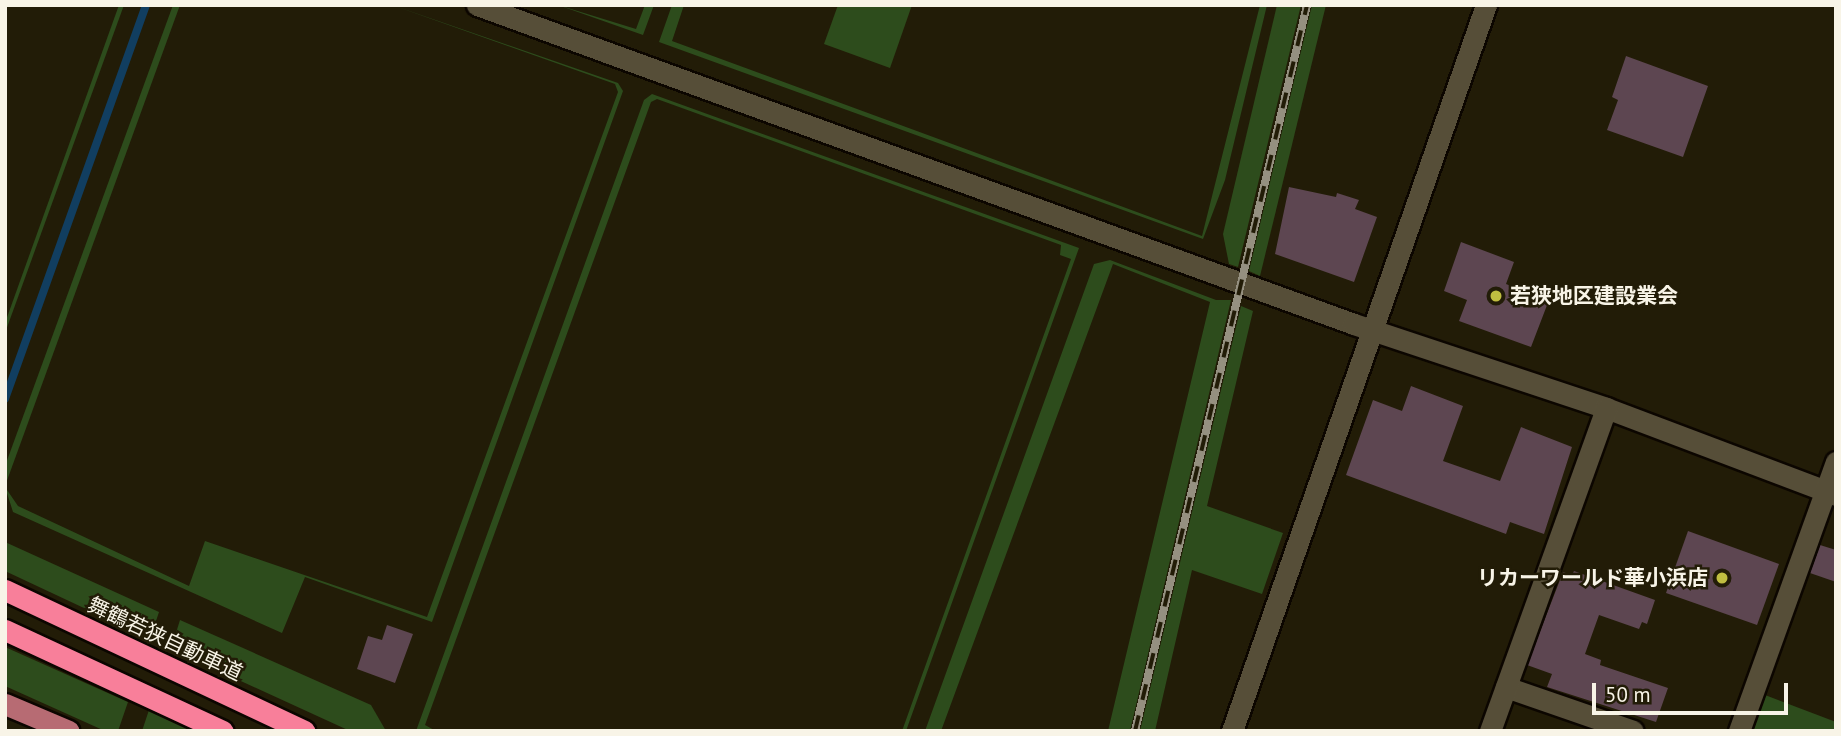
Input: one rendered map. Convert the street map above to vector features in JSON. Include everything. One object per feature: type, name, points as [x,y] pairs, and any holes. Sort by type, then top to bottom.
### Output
[{"type":"highway","name":"舞鶴若狭自動車道","points":[[5,590],[304,731]]},
{"type":"highway","points":[[5,630],[223,731]]},
{"type":"main road","points":[[5,704],[69,731]]},
{"type":"street","points":[[477,5],[1354,324],[1375,328],[1606,408],[1831,493]]},
{"type":"street","points":[[1232,731],[1486,5]]},
{"type":"street","points":[[1490,731],[1606,408]]},
{"type":"street","points":[[1739,731],[1831,493],[1836,463]]},
{"type":"street","points":[[1506,687],[1633,731]]},
{"type":"green space","points":[[119,5],[124,5],[5,333],[5,323]]},
{"type":"green space","points":[[173,5],[180,5],[5,486],[5,466]]},
{"type":"green space","points":[[392,5],[618,83],[623,91],[432,622],[305,577],[282,633],[13,512],[5,487],[18,506],[189,586],[205,541],[427,617],[618,92],[615,84]]},
{"type":"green space","points":[[558,5],[636,29],[645,5],[654,5],[643,35]]},
{"type":"green space","points":[[672,5],[684,5],[672,41],[1202,236],[1260,5],[1267,5],[1225,180],[1203,239],[659,42]]},
{"type":"green space","points":[[838,5],[912,5],[890,68],[824,44]]},
{"type":"green space","points":[[1277,5],[1301,5],[1238,267],[1229,264],[1223,234]]},
{"type":"green space","points":[[1312,5],[1326,5],[1260,276],[1249,271]]},
{"type":"green space","points":[[652,94],[1079,248],[906,731],[902,731],[1071,259],[1060,255],[1061,245],[657,99],[651,102],[425,725],[436,731],[416,731],[644,100]]},
{"type":"green space","points":[[1110,260],[1216,300],[1231,300],[1130,731],[1108,731],[1210,302],[1113,264],[941,731],[925,731],[1094,264]]},
{"type":"green space","points":[[1241,306],[1253,311],[1207,506],[1283,533],[1262,594],[1192,570],[1155,731],[1140,731]]},
{"type":"green space","points":[[5,542],[159,612],[150,639],[5,571]]},
{"type":"green space","points":[[180,620],[371,705],[386,731],[350,731],[171,649]]},
{"type":"green space","points":[[5,647],[128,702],[118,731],[105,731],[5,686]]},
{"type":"green space","points":[[1765,695],[1836,722],[1836,731],[1752,731]]},
{"type":"green space","points":[[149,710],[194,731],[142,731]]},
{"type":"building","points":[[1626,56],[1708,86],[1683,157],[1607,130],[1618,100],[1612,97]]},
{"type":"building","points":[[1289,187],[1336,197],[1337,193],[1359,200],[1355,209],[1377,217],[1354,282],[1275,254]]},
{"type":"building","name":"若狭地区建設業会","points":[[1461,242],[1514,262],[1506,284],[1549,300],[1531,347],[1459,321],[1467,300],[1444,291]]},
{"type":"building","points":[[1411,386],[1463,406],[1443,461],[1500,481],[1521,427],[1572,447],[1544,534],[1510,522],[1506,534],[1346,475],[1373,400],[1402,411]]},
{"type":"building","name":"リカーワールド華小浜店","points":[[1688,531],[1779,564],[1757,625],[1666,593]]},
{"type":"building","points":[[1820,545],[1836,550],[1836,582],[1810,573]]},
{"type":"building","points":[[1574,571],[1655,600],[1647,624],[1642,622],[1639,629],[1599,615],[1585,654],[1601,660],[1600,665],[1668,688],[1656,722],[1547,687],[1552,674],[1527,665],[1563,572],[1572,575]]},
{"type":"building","points":[[387,625],[413,634],[395,683],[357,669],[368,636],[382,640]]},
{"type":"waterway","points":[[5,399],[146,5]]},
{"type":"railway","points":[[1135,731],[1307,5]]},
{"type":"place","name":"若狭地区建設業会","points":[[1496,296]]},
{"type":"place","name":"リカーワールド華小浜店","points":[[1722,578]]}]
